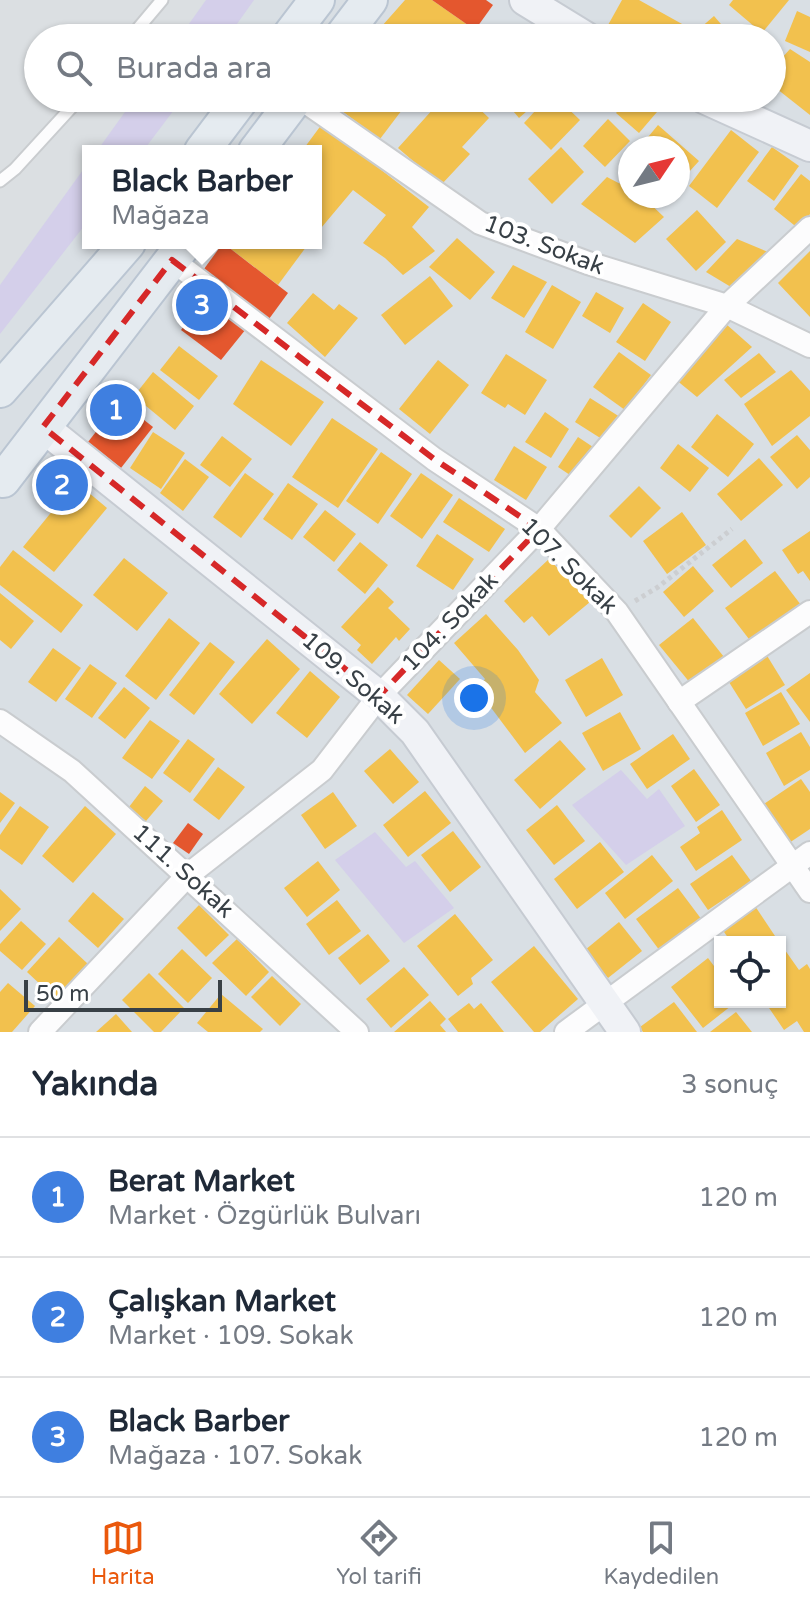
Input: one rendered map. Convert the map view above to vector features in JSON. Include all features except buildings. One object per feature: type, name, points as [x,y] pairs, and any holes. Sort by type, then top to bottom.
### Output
[{"type":"main road","points":[[299,24],[317,0]]},
{"type":"main road","points":[[352,24],[370,0]]},
{"type":"main road","points":[[207,145],[231,112]]},
{"type":"main road","points":[[261,145],[287,112]]},
{"type":"main road","points":[[0,390],[123,249]]},
{"type":"main road","points":[[1,486],[178,252]]},
{"type":"street","points":[[525,0],[564,24]]},
{"type":"street","name":"103. Sokak","points":[[318,112],[480,223],[588,263],[727,306],[810,346]]},
{"type":"street","points":[[735,112],[810,146]]},
{"type":"street","name":"104. Sokak","points":[[40,1032],[188,875],[322,770],[379,696],[539,529],[727,306],[810,228]]},
{"type":"street","name":"107. Sokak","points":[[178,252],[434,459],[539,529],[617,612],[679,702],[801,860],[810,891]]},
{"type":"street","name":"109. Sokak","points":[[43,427],[379,696],[415,732],[625,1032]]},
{"type":"street","points":[[679,702],[810,612]]},
{"type":"street","name":"111. Sokak","points":[[0,721],[72,771],[188,875],[350,1029]]},
{"type":"street","points":[[566,1032],[801,860]]},
{"type":"lane","points":[[142,24],[162,0]]},
{"type":"lane","points":[[0,181],[67,112]]},
{"type":"path","points":[[617,612],[658,587],[732,529]]},
{"type":"highlighted area","points":[[172,260],[434,459],[539,529],[379,696],[43,427]]},
{"type":"shaded area","points":[[0,0],[810,0],[810,1032],[0,1032]]},
{"type":"shaded area","points":[[0,0],[206,0],[189,24],[24,24],[24,112],[125,112],[101,145],[82,145],[82,171],[0,285]]},
{"type":"shaded area","points":[[206,0],[254,0],[237,24],[189,24]]},
{"type":"shaded area","points":[[125,112],[172,112],[148,145],[101,145]]},
{"type":"shaded area","points":[[82,171],[82,229],[0,334],[0,285]]},
{"type":"shaded area","points":[[621,770],[647,799],[659,789],[685,826],[626,865],[572,805]]},
{"type":"shaded area","points":[[375,832],[406,867],[415,861],[454,908],[404,943],[335,860]]},
{"type":"place","name":"Black Barber","points":[[202,305]]},
{"type":"place","name":"Berat Market","points":[[116,410]]},
{"type":"place","name":"Çalışkan Market","points":[[62,485]]}]
